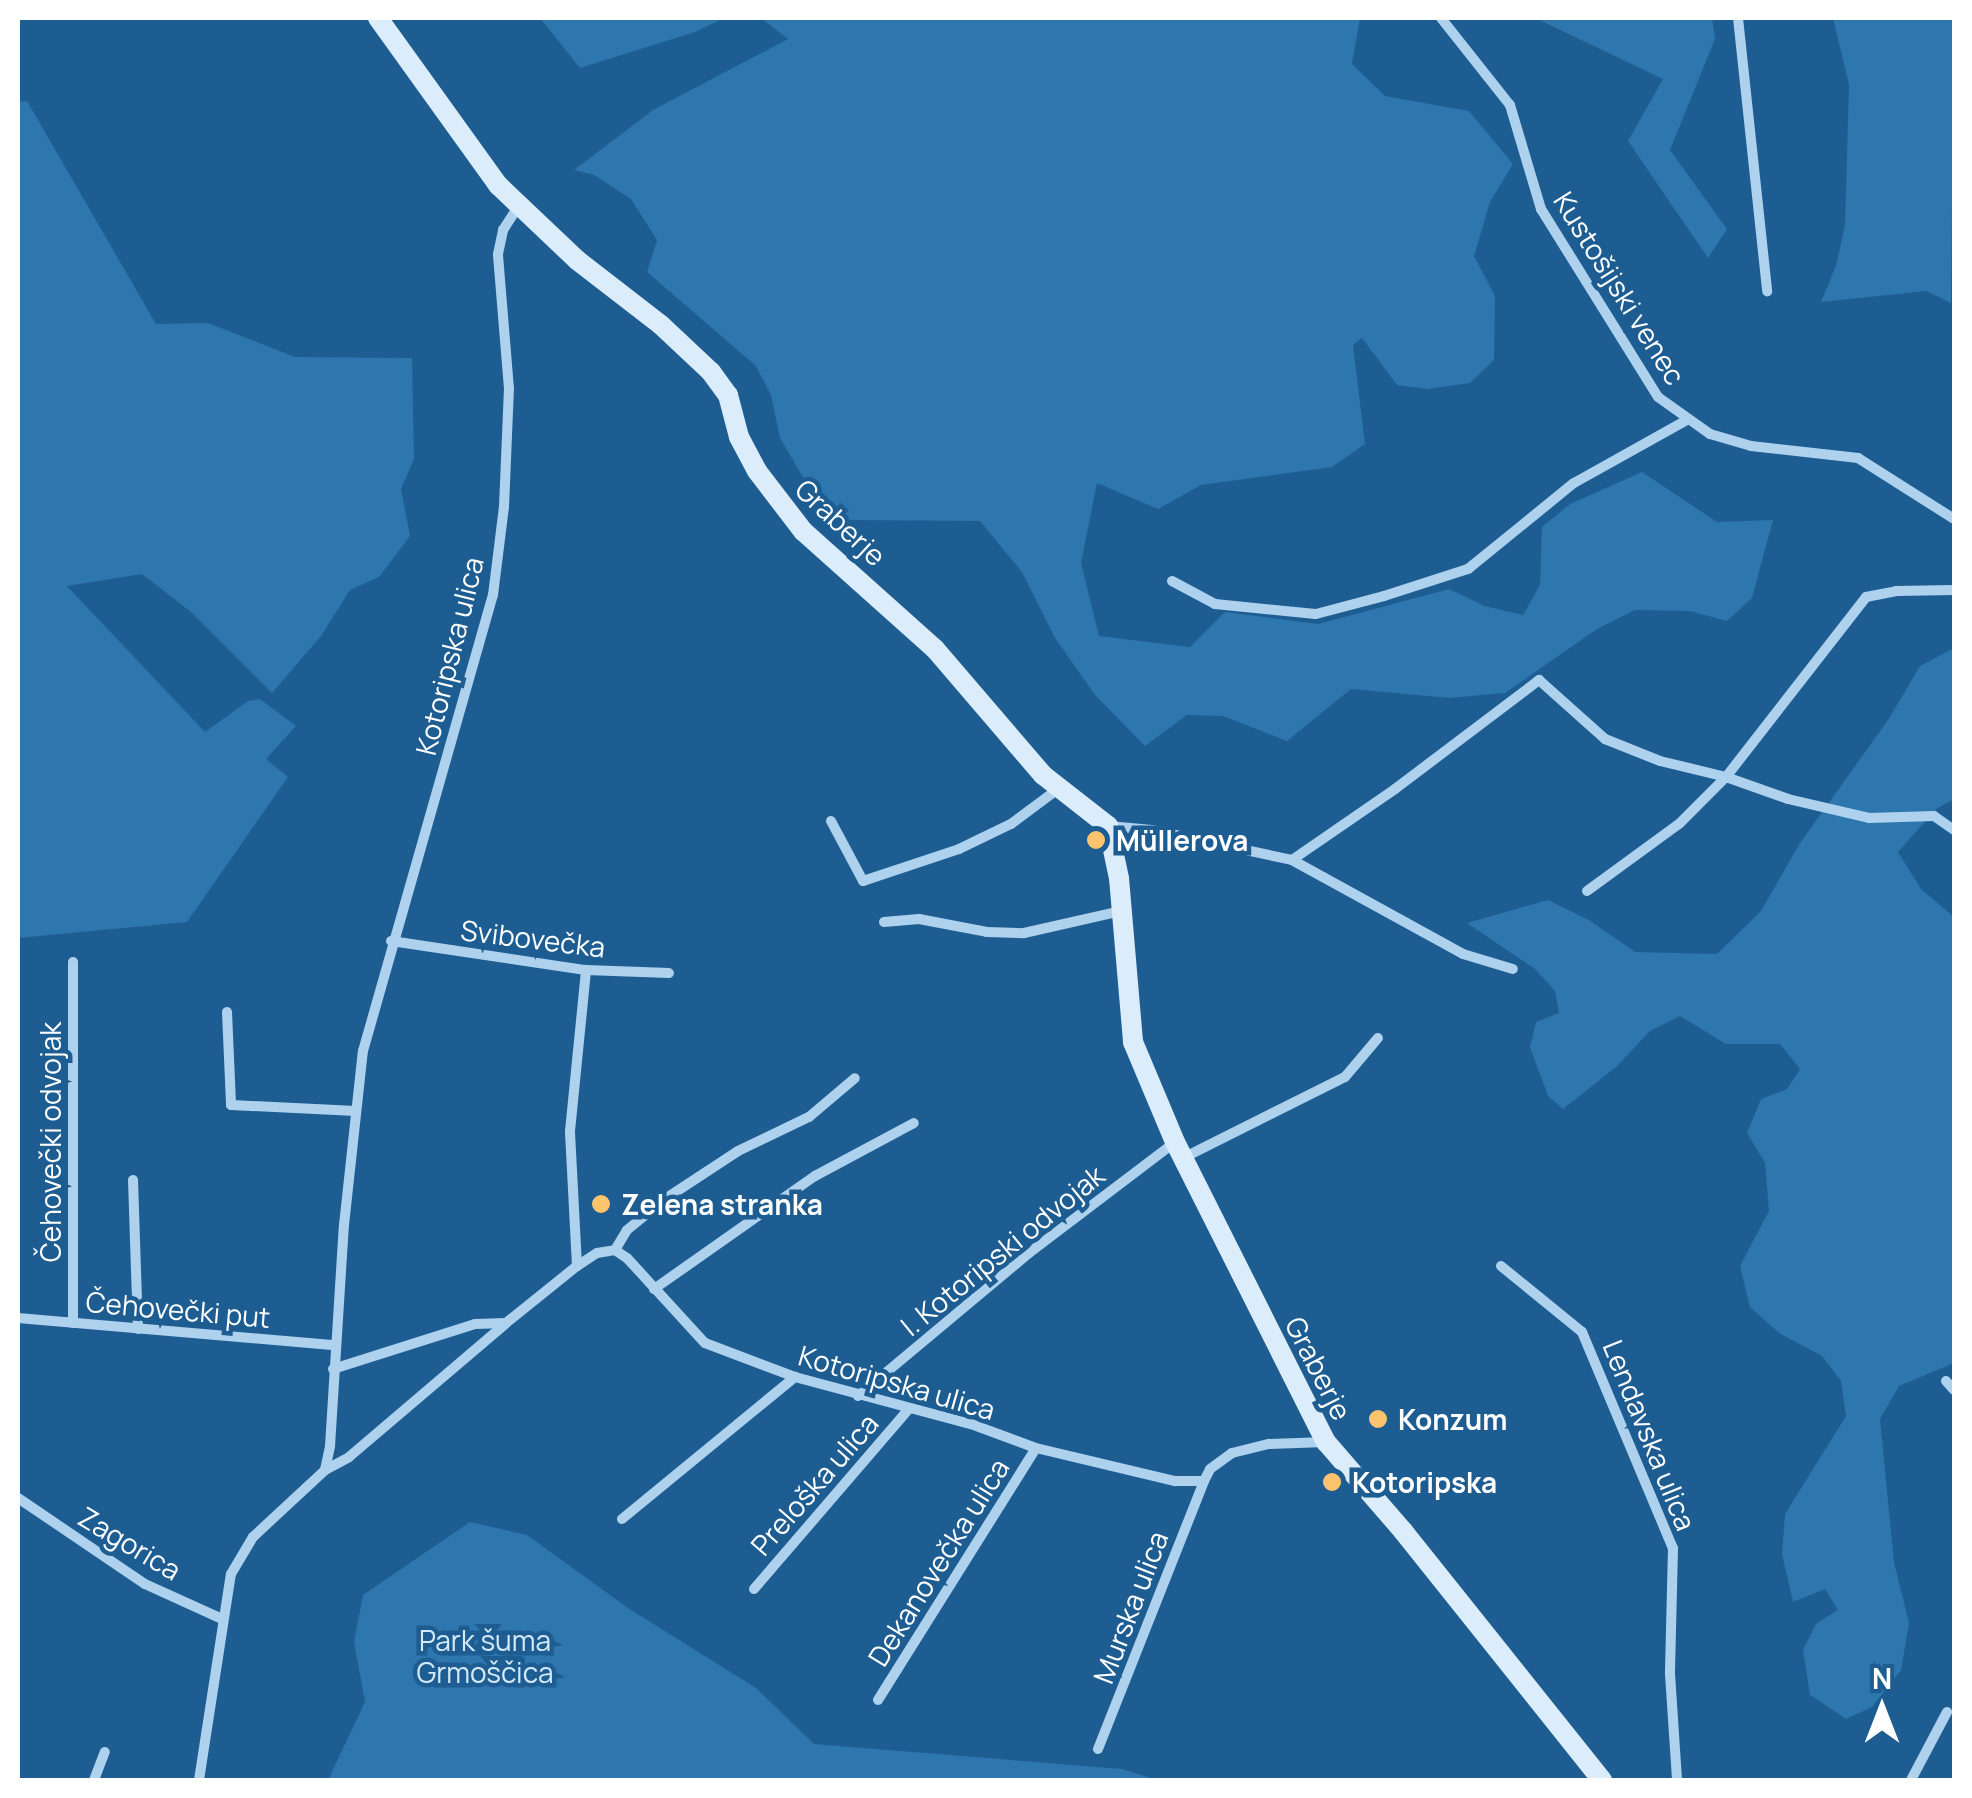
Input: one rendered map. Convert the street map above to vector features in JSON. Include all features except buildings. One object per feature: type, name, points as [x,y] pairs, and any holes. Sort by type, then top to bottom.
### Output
[{"type":"street","name":"Graberje","points":[[378,18],[480,162],[518,207],[696,356],[728,395],[744,447],[787,512],[935,649],[1012,741],[1058,788],[1108,826],[1122,911],[1125,988],[1133,1042],[1179,1150],[1326,1442],[1403,1531],[1602,1780]]},
{"type":"street","name":"Kustošijski venec","points":[[1442,18],[1510,105],[1535,194],[1564,248],[1658,397],[1686,421],[1710,434],[1751,446],[1858,458],[1954,519]]},
{"type":"street","points":[[1738,18],[1767,291]]},
{"type":"street","name":"Kotoripska ulica","points":[[324,1470],[330,1446],[335,1344],[363,1051],[391,941],[429,825],[494,595],[504,507],[509,389],[498,254],[503,230],[518,207]]},
{"type":"street","name":"Kustošijski venec","points":[[1172,581],[1214,604],[1316,614],[1384,596],[1468,568],[1574,483],[1686,421]]},
{"type":"street","points":[[1588,891],[1679,824],[1726,777],[1866,597],[1896,591],[1954,590]]},
{"type":"street","points":[[1292,860],[1395,789],[1539,680],[1604,740],[1660,761],[1869,818],[1934,816],[1954,830]]},
{"type":"street","points":[[831,822],[863,880],[959,849],[1011,824],[1058,788]]},
{"type":"street","points":[[1108,826],[1152,830],[1292,860],[1464,954],[1513,970]]},
{"type":"street","points":[[884,922],[919,919],[987,932],[1024,933],[1122,911]]},
{"type":"street","name":"Svibovečka","points":[[391,941],[586,970],[669,973]]},
{"type":"street","name":"Čehovečki odvojak","points":[[73,962],[73,1322]]},
{"type":"street","points":[[577,1266],[570,1131],[586,970]]},
{"type":"street","points":[[228,1012],[231,1106],[356,1111]]},
{"type":"street","name":"I. Kotoripski odvojak","points":[[858,1396],[1029,1253],[1179,1150],[1345,1077],[1378,1038]]},
{"type":"street","points":[[200,1780],[231,1574],[253,1537],[324,1470],[350,1456],[577,1266],[597,1253],[615,1250],[627,1230],[665,1199],[738,1150],[808,1117],[854,1078]]},
{"type":"street","points":[[654,1288],[815,1176],[914,1123]]},
{"type":"street","points":[[133,1180],[138,1329]]},
{"type":"street","name":"Kotoripska ulica","points":[[615,1250],[705,1343],[796,1377],[971,1424],[1036,1448],[1175,1481],[1204,1481]]},
{"type":"street","name":"Lendavska ulica","points":[[1501,1266],[1582,1332],[1673,1548],[1670,1674],[1677,1780]]},
{"type":"street","name":"Čehovečki put","points":[[18,1318],[335,1344]]},
{"type":"street","points":[[334,1369],[475,1324],[506,1323]]},
{"type":"street","points":[[622,1519],[796,1377]]},
{"type":"street","name":"Preloška ulica","points":[[754,1589],[908,1409]]},
{"type":"street","points":[[1204,1481],[1210,1469],[1232,1453],[1268,1444],[1326,1442]]},
{"type":"street","name":"Dekanovečka ulica","points":[[878,1700],[1036,1448]]},
{"type":"street","name":"Murska ulica","points":[[1098,1749],[1204,1481]]},
{"type":"street","name":"Zagorica","points":[[18,1498],[146,1584],[222,1619]]},
{"type":"street","points":[[1911,1780],[1947,1712]]},
{"type":"street","points":[[94,1780],[105,1752]]},
{"type":"green space","points":[[540,18],[724,18],[695,32],[580,68]]},
{"type":"green space","points":[[761,18],[1360,18],[1352,64],[1385,96],[1469,111],[1513,164],[1490,202],[1474,256],[1495,296],[1494,360],[1470,383],[1428,389],[1397,385],[1362,338],[1353,345],[1365,444],[1332,467],[1201,485],[1158,509],[1097,483],[1081,563],[1099,636],[1190,647],[1225,612],[1318,624],[1449,589],[1485,606],[1523,615],[1540,585],[1542,527],[1570,504],[1642,472],[1717,522],[1773,520],[1752,598],[1727,621],[1690,611],[1635,610],[1597,629],[1505,693],[1449,698],[1351,689],[1287,741],[1223,716],[1187,715],[1145,746],[1095,695],[1055,638],[1022,572],[980,521],[841,520],[804,479],[780,438],[771,395],[756,366],[647,272],[657,240],[631,199],[594,175],[574,170],[653,110],[788,39]]},
{"type":"green space","points":[[1535,18],[1712,18],[1715,39],[1670,150],[1727,229],[1708,258],[1628,141],[1663,79]]},
{"type":"green space","points":[[1833,18],[1954,18],[1951,303],[1926,291],[1821,302],[1836,266],[1845,225],[1849,85]]},
{"type":"green space","points":[[27,101],[156,324],[208,323],[295,357],[412,358],[414,459],[401,489],[410,536],[379,577],[350,590],[321,636],[272,693],[191,612],[142,574],[67,586],[205,732],[248,701],[260,699],[296,726],[266,759],[288,777],[187,922],[18,938],[18,102]]},
{"type":"green space","points":[[1954,648],[1954,799],[1936,809],[1898,852],[1921,889],[1954,917],[1954,1363],[1899,1386],[1880,1419],[1894,1562],[1909,1623],[1901,1670],[1872,1707],[1846,1719],[1810,1695],[1803,1650],[1816,1624],[1838,1610],[1825,1589],[1793,1602],[1782,1554],[1785,1514],[1846,1416],[1841,1381],[1822,1356],[1779,1333],[1750,1307],[1740,1266],[1769,1211],[1765,1163],[1747,1133],[1761,1099],[1787,1089],[1800,1069],[1780,1044],[1726,1044],[1680,1016],[1650,1031],[1616,1067],[1563,1109],[1548,1096],[1530,1047],[1536,1022],[1559,1013],[1555,991],[1535,969],[1467,923],[1548,900],[1589,920],[1635,952],[1717,954],[1761,911],[1800,843],[1888,720],[1920,666]]},
{"type":"green space","name":"Park šuma Grmoščica","points":[[470,1522],[527,1535],[628,1608],[756,1688],[814,1744],[1122,1769],[1157,1780],[328,1780],[365,1702],[354,1642],[363,1595]]},
{"type":"place","name":"Müllerova","points":[[1096,840]]},
{"type":"place","name":"Zelena stranka","points":[[601,1204]]},
{"type":"place","name":"Konzum","points":[[1378,1419]]},
{"type":"place","name":"Kotoripska","points":[[1332,1482]]}]
